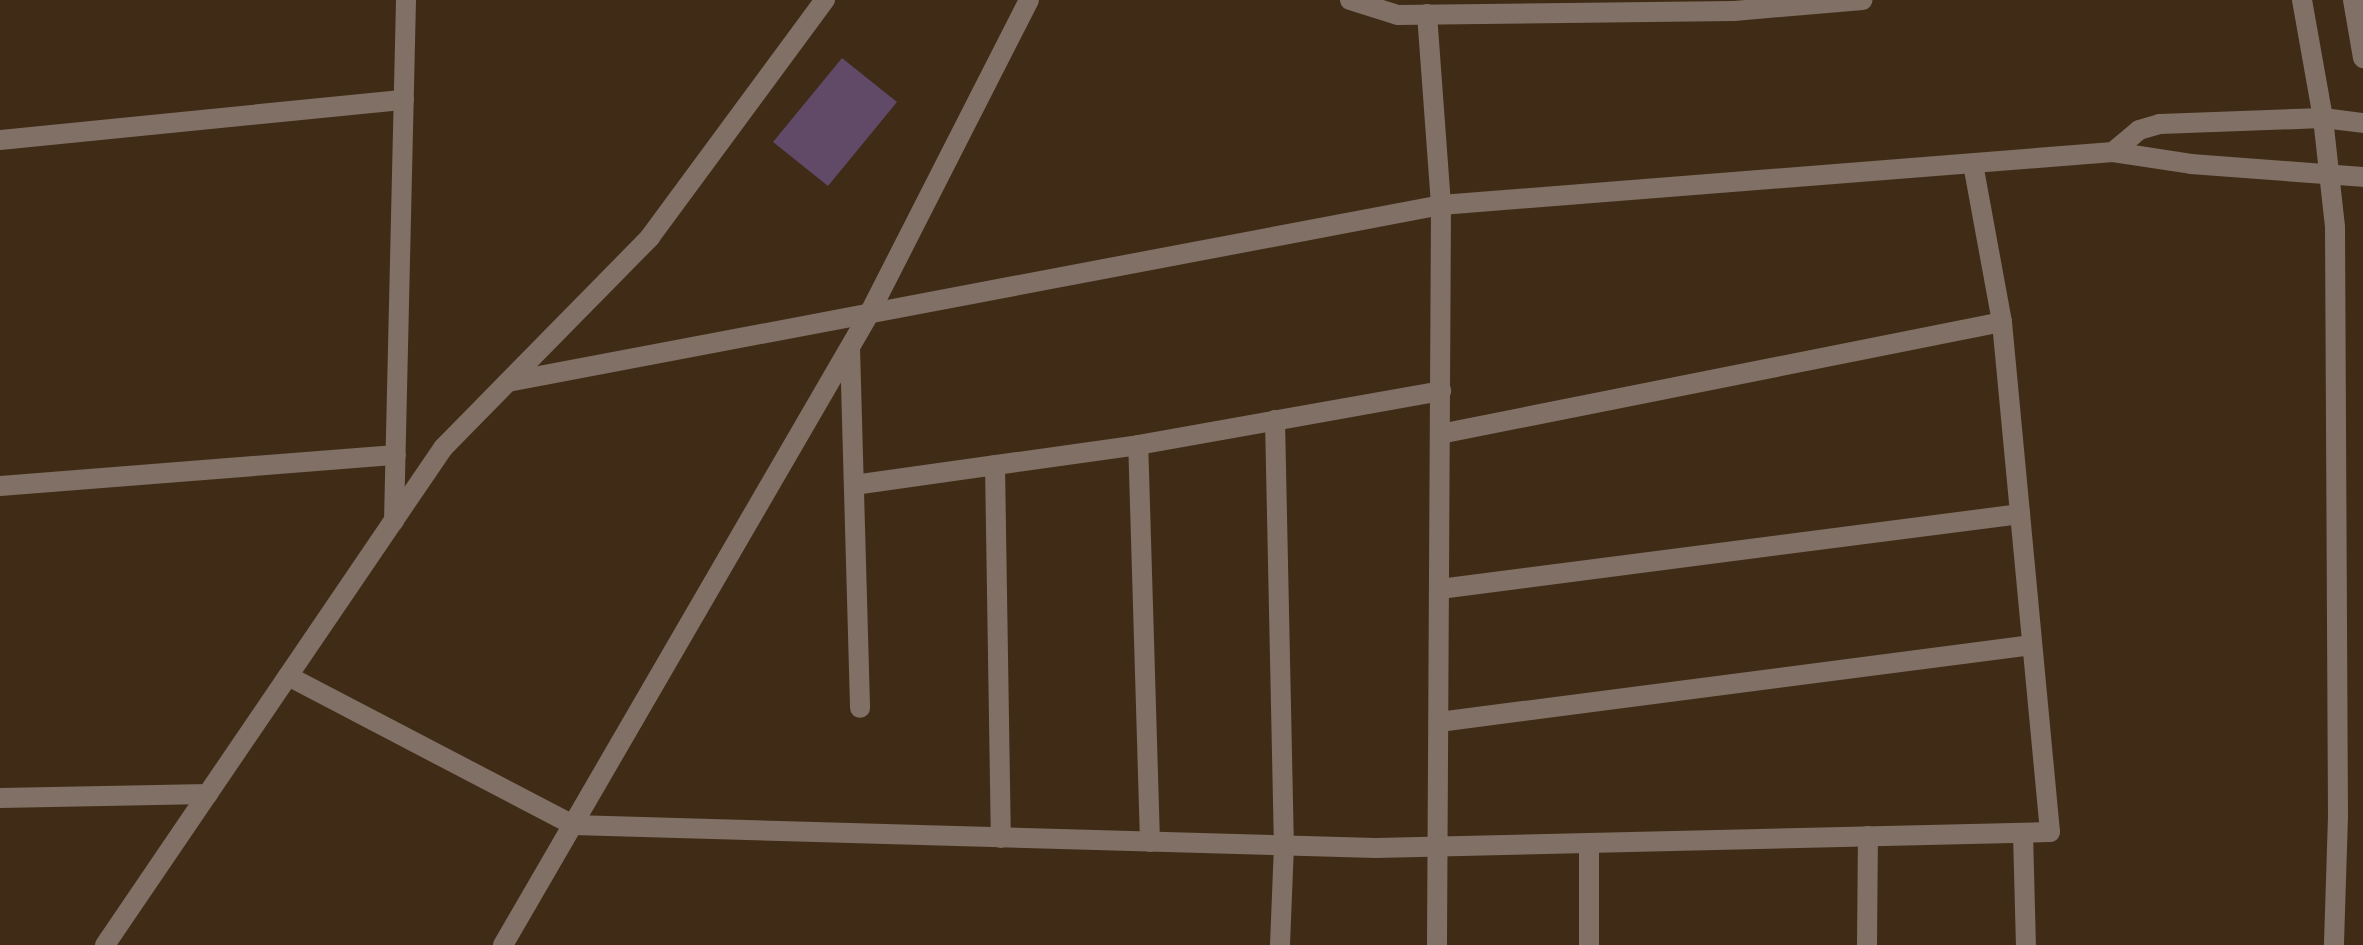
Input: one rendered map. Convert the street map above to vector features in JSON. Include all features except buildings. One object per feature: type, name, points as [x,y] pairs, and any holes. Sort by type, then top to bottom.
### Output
[{"type":"street","points":[[394,521],[406,0]]},
{"type":"street","points":[[106,945],[444,448],[650,237],[825,0]]},
{"type":"street","points":[[503,945],[868,314],[1029,0]]},
{"type":"street","points":[[1350,0],[1398,15],[1734,11],[1863,0]]},
{"type":"street","points":[[2302,0],[2323,118],[2334,227],[2338,816],[2334,945]]},
{"type":"street","points":[[2353,0],[2363,58]]},
{"type":"street","points":[[1426,14],[1441,206],[1437,945]]},
{"type":"street","points":[[0,140],[404,100]]},
{"type":"street","points":[[2113,152],[2139,130],[2160,124],[2323,118],[2363,123]]},
{"type":"street","points":[[508,382],[1441,206],[2113,152],[2178,162],[2363,177]]},
{"type":"street","points":[[288,676],[573,825],[1438,846],[2050,832],[2002,322],[1973,164]]},
{"type":"street","points":[[1440,434],[2002,322]]},
{"type":"street","points":[[850,346],[860,708]]},
{"type":"street","points":[[854,485],[1138,445],[1440,390]]},
{"type":"street","points":[[1274,420],[1284,845],[1280,945]]},
{"type":"street","points":[[1138,445],[1150,842]]},
{"type":"street","points":[[0,486],[396,455]]},
{"type":"street","points":[[996,465],[1002,838]]},
{"type":"street","points":[[1440,588],[2020,514]]},
{"type":"street","points":[[1439,722],[2032,645]]},
{"type":"street","points":[[0,798],[208,794]]},
{"type":"street","points":[[2023,833],[2026,945]]},
{"type":"street","points":[[1867,945],[1868,836]]},
{"type":"street","points":[[1589,843],[1589,945]]}]
